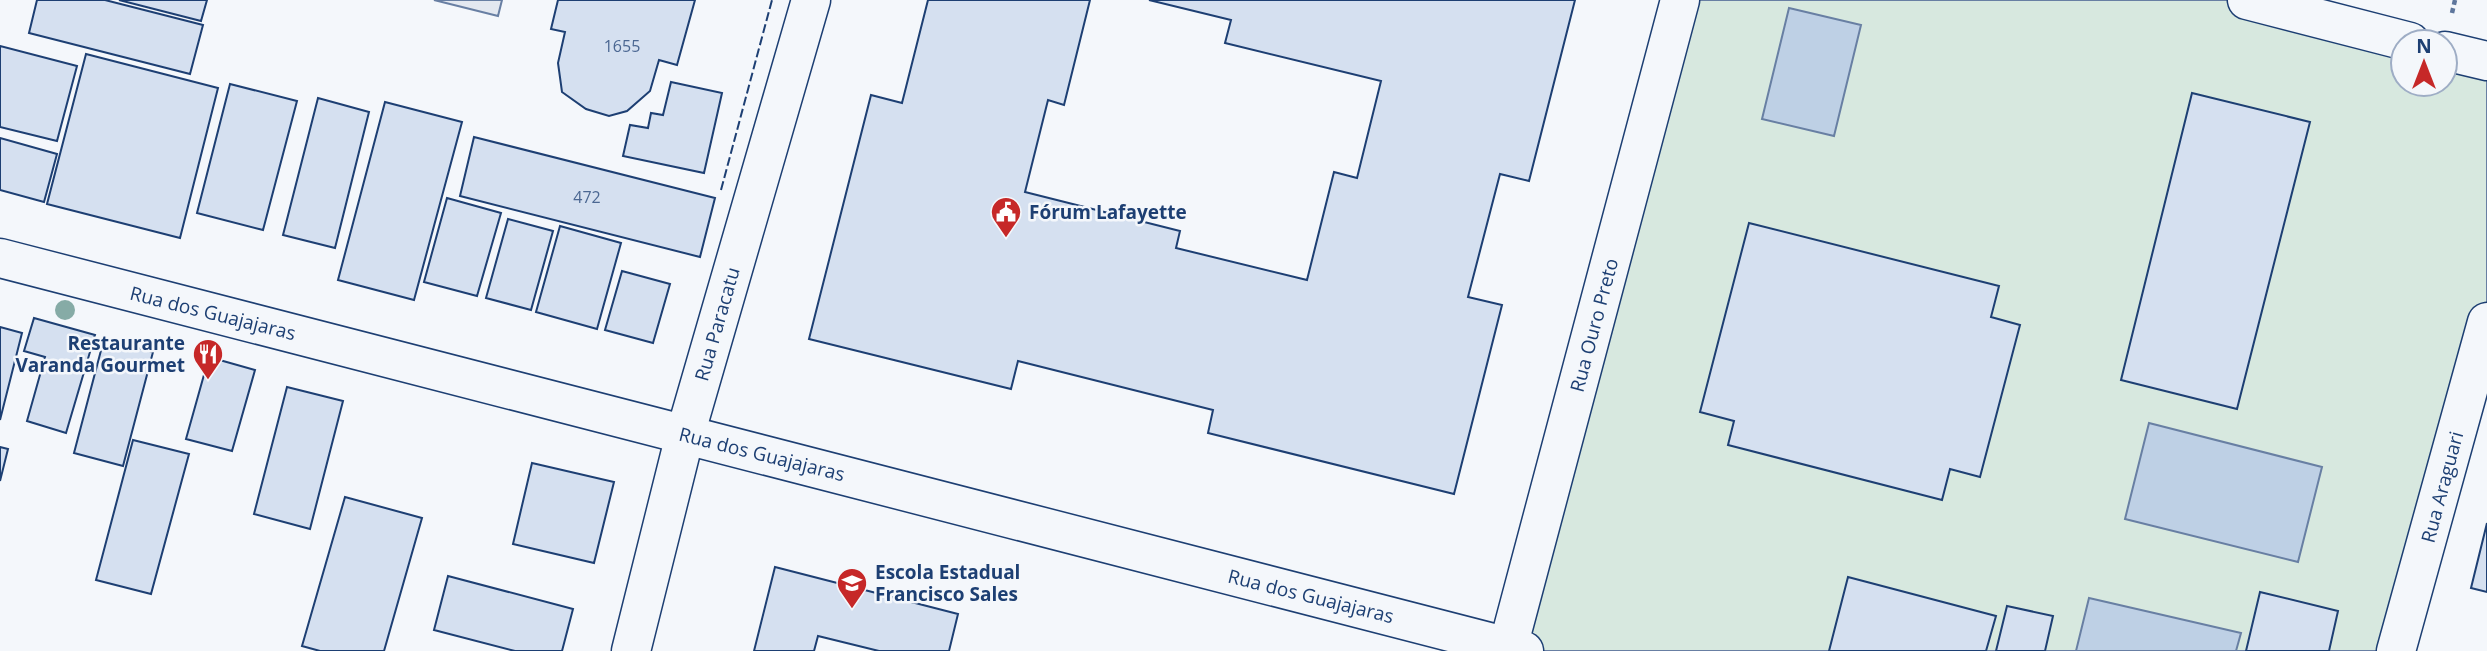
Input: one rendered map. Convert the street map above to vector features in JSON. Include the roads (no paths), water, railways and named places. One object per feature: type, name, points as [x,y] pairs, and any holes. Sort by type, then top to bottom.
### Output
[{"type":"street","name":"Rua Paracatu","points":[[631,651],[685,435],[811,0]]},
{"type":"street","name":"Rua Ouro Preto","points":[[1513,650],[1680,0]]},
{"type":"street","points":[[2246,0],[2389,37]]},
{"type":"street","points":[[2459,54],[2487,61]]},
{"type":"street","name":"Rua dos Guajajaras","points":[[0,258],[1513,650]]},
{"type":"street","name":"Rua Araguari","points":[[2396,651],[2487,322]]},
{"type":"water","points":[[1789,8],[1861,25],[1834,136],[1762,119]]},
{"type":"water","points":[[2149,423],[2322,467],[2298,562],[2125,519]]},
{"type":"water","points":[[2089,598],[2241,633],[2236,651],[2076,651]]},
{"type":"place","name":"Fórum Lafayette","points":[[1006,239]]},
{"type":"place","name":"Restaurante Varanda Gourmet","points":[[208,381]]},
{"type":"place","name":"Escola Estadual Francisco Sales","points":[[852,610]]}]
